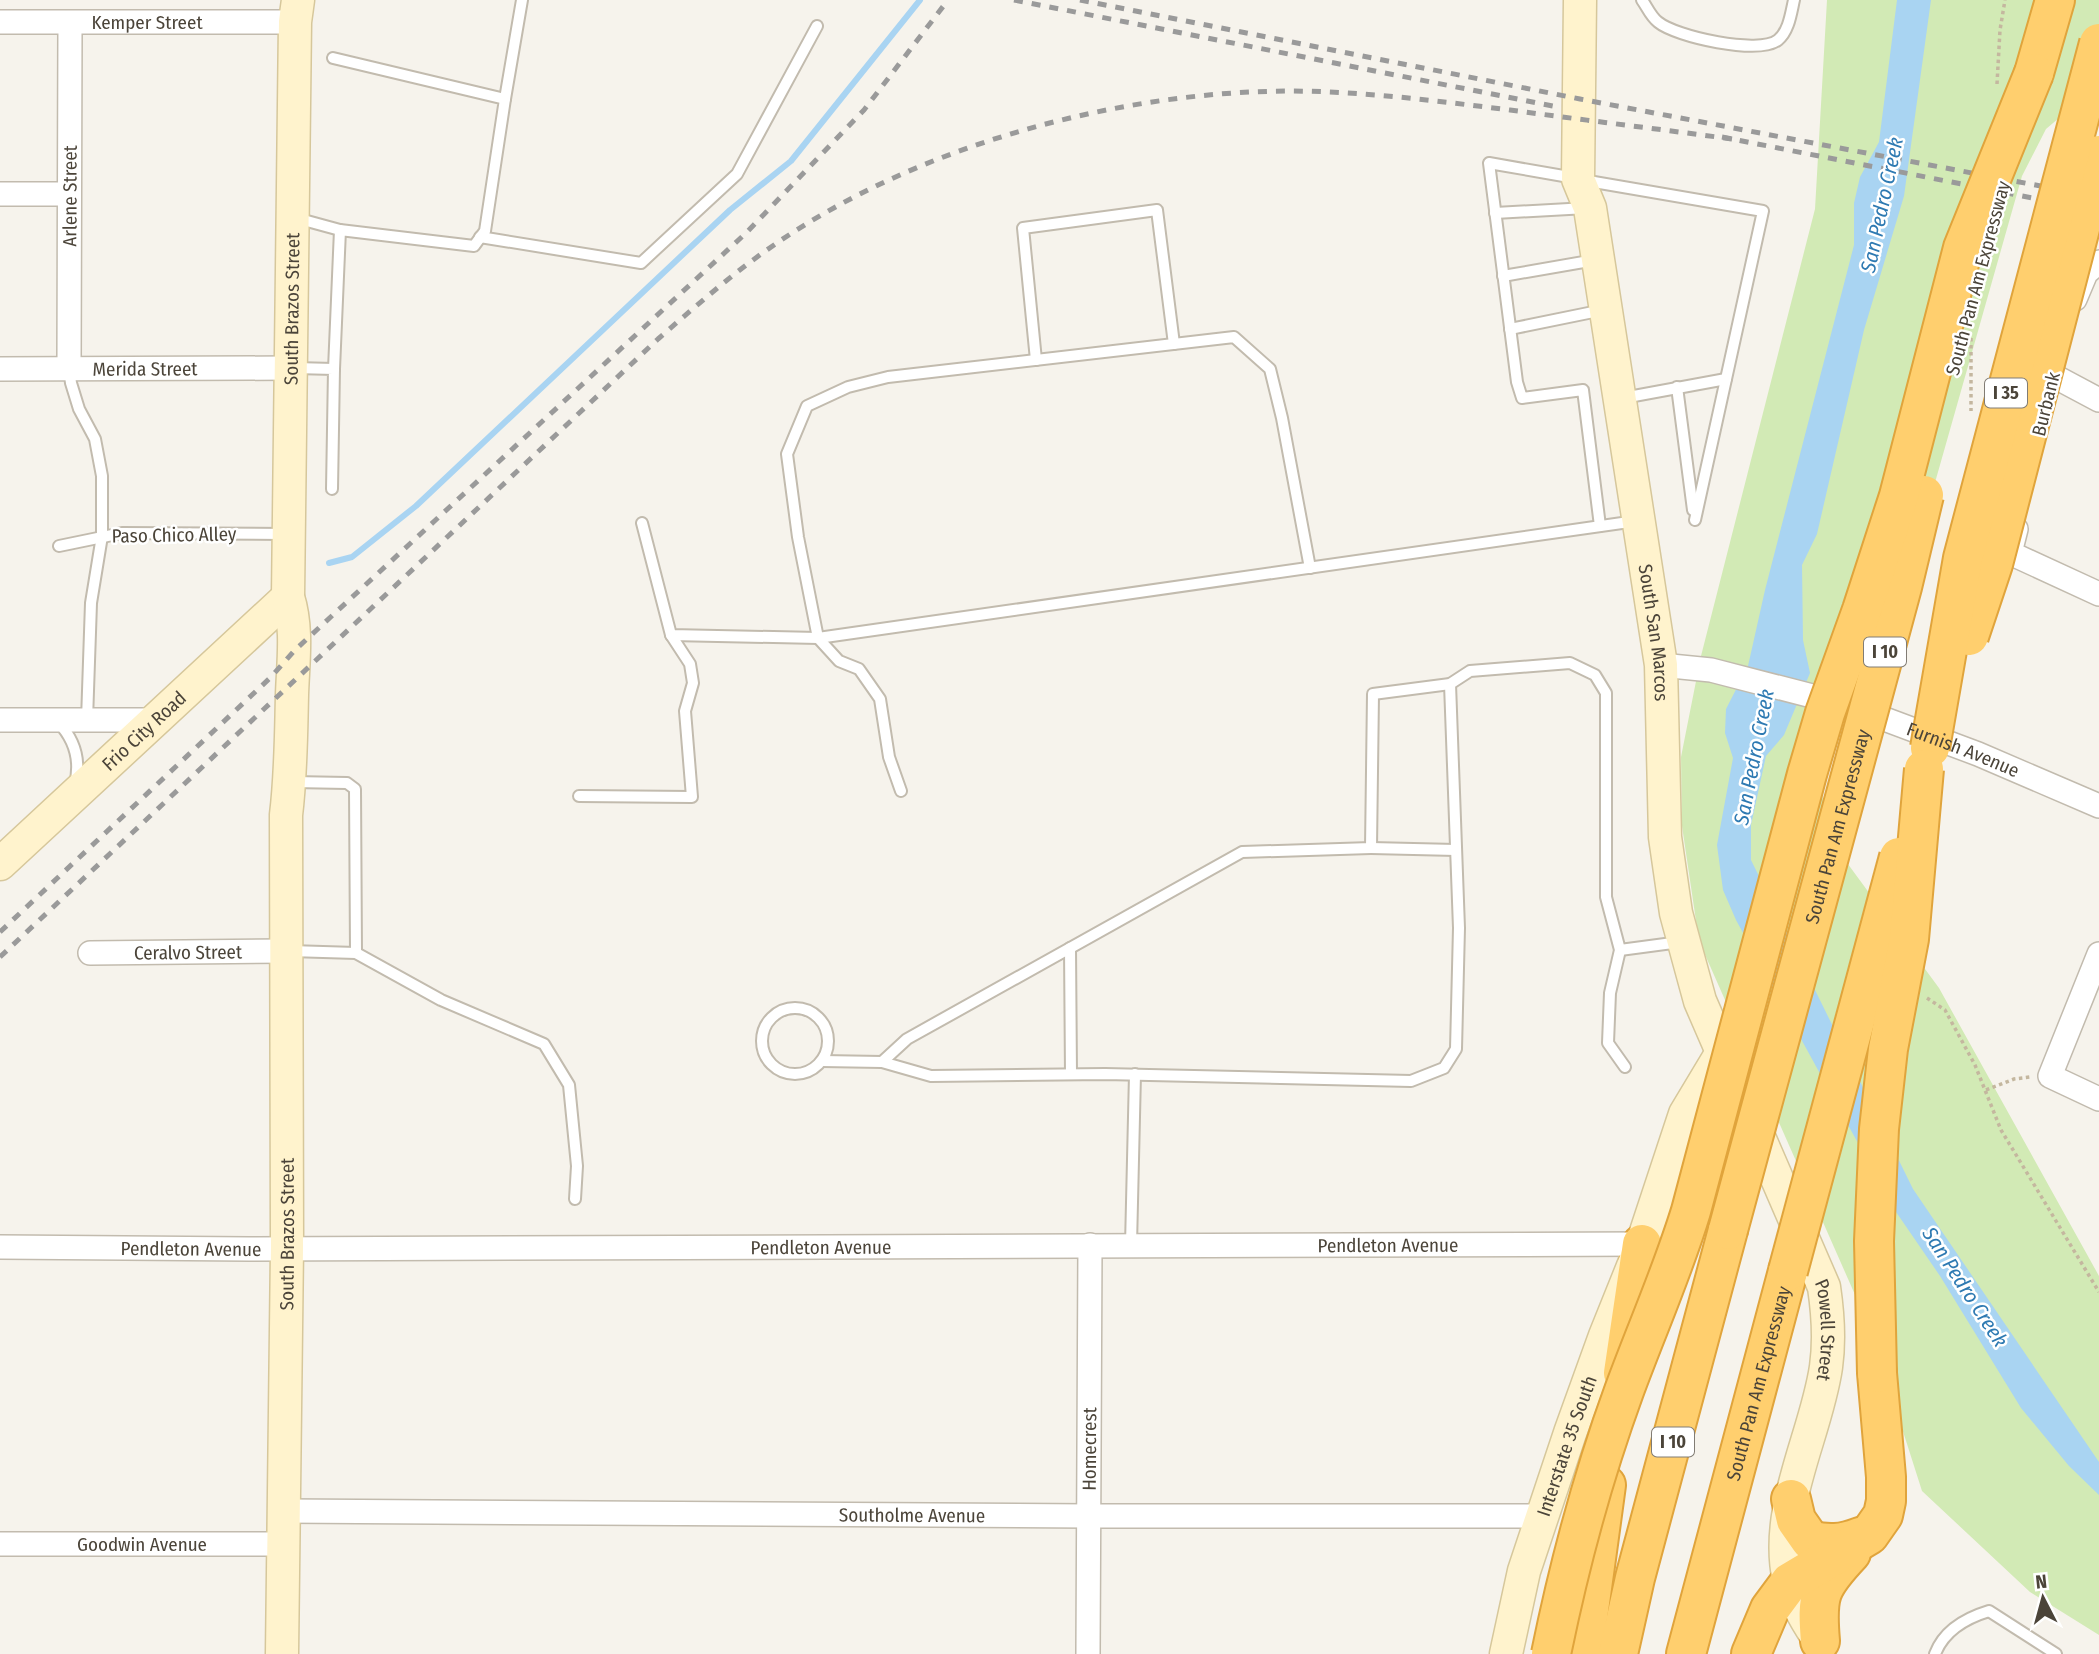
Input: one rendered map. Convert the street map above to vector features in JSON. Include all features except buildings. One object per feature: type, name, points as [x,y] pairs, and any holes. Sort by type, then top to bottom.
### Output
[{"type":"highway","points":[[1552,1654],[1567,1583],[1595,1482],[1623,1395],[1668,1282],[1691,1211],[1804,787],[1825,713],[1899,496],[1964,248],[2037,63],[2046,0]]},
{"type":"highway","name":"South Pan Am Expressway","points":[[1618,1654],[1635,1578],[1899,600],[1957,355],[2055,0]]},
{"type":"highway","name":"South Pan Am Expressway","points":[[1927,759],[1963,558],[2099,43]]},
{"type":"highway","name":"South Pan Am Expressway","points":[[1686,1654],[1927,759],[1993,564],[2099,155]]},
{"type":"highway","points":[[2054,330],[2099,191]]},
{"type":"highway","points":[[1753,1654],[1773,1639],[1793,1639],[1824,1650],[1817,1609],[1822,1589],[1834,1571],[1869,1535],[1883,1516],[1886,1501],[1877,1373],[1874,1241],[1879,1129],[1888,1049],[1909,939],[1927,759]]},
{"type":"highway","points":[[1583,1654],[1642,1244]]},
{"type":"highway","points":[[1791,1499],[1796,1520],[1810,1540],[1824,1544],[1845,1543],[1869,1535]]},
{"type":"highway","points":[[1753,1654],[1770,1609],[1790,1582],[1869,1535]]},
{"type":"street","name":"South San Marcos","points":[[1580,0],[1587,190],[1639,520],[1675,666],[1665,837],[1682,941],[1700,1001],[1721,1054]]},
{"type":"street","name":"South San Marcos","points":[[1587,190],[1597,102],[1597,0]]},
{"type":"street","name":"Kemper Street","points":[[0,22],[69,23],[294,7]]},
{"type":"street","name":"South Brazos Street","points":[[282,1654],[287,1248],[286,815],[290,782],[295,650],[293,613],[288,597],[294,7]]},
{"type":"street","name":"Arlene Street","points":[[69,23],[69,369]]},
{"type":"street","points":[[0,194],[69,194]]},
{"type":"street","name":"Burbank","points":[[2099,262],[2086,274],[2079,286],[2052,375],[2010,554],[2099,594]]},
{"type":"street","name":"Merida Street","points":[[0,369],[292,368]]},
{"type":"street","points":[[2052,375],[2099,400]]},
{"type":"street","name":"South Brazos Street","points":[[286,815],[277,773],[280,667],[277,624],[288,597]]},
{"type":"street","name":"Frio City Road","points":[[0,864],[288,597]]},
{"type":"street","name":"Furnish Avenue","points":[[1675,666],[1710,670],[1847,705],[1978,754],[2099,806]]},
{"type":"street","points":[[0,720],[154,720]]},
{"type":"street","name":"Ceralvo Street","points":[[90,953],[288,951]]},
{"type":"street","points":[[2099,954],[2050,1076],[2099,1098]]},
{"type":"street","name":"Interstate 35 South","points":[[1506,1654],[1524,1572],[1541,1516],[1605,1336],[1642,1244],[1685,1114],[1721,1054]]},
{"type":"street","name":"Powell Street","points":[[1721,1054],[1824,1287],[1830,1322],[1826,1369],[1791,1499],[1786,1547],[1790,1582],[1824,1650]]},
{"type":"street","name":"Pendleton Avenue","points":[[0,1247],[249,1249],[1642,1244]]},
{"type":"street","name":"Homecrest","points":[[1088,1654],[1090,1245]]},
{"type":"street","name":"Southolme Avenue","points":[[284,1511],[1541,1516]]},
{"type":"street","name":"Goodwin Avenue","points":[[0,1544],[283,1544]]},
{"type":"lane","points":[[293,218],[340,230],[474,246],[485,231],[522,0]]},
{"type":"lane","points":[[1642,0],[1656,22],[1684,36],[1759,47],[1777,40],[1787,28],[1794,0]]},
{"type":"lane","points":[[480,237],[641,263],[737,174],[817,26]]},
{"type":"lane","points":[[334,58],[505,99]]},
{"type":"lane","points":[[1600,526],[1583,390],[1522,398],[1517,383],[1489,163],[1587,190],[1763,211],[1695,520],[1677,387]]},
{"type":"lane","points":[[1495,213],[1587,190]]},
{"type":"lane","points":[[1036,360],[1023,229],[1157,210],[1174,344]]},
{"type":"lane","points":[[332,489],[340,230]]},
{"type":"lane","points":[[1503,276],[1598,259]]},
{"type":"lane","points":[[1510,329],[1606,310]]},
{"type":"lane","points":[[901,791],[889,757],[880,699],[859,669],[839,661],[818,638],[798,537],[787,454],[807,406],[848,387],[888,377],[1234,337],[1270,369],[1282,418],[1310,568]]},
{"type":"lane","points":[[292,368],[334,369]]},
{"type":"lane","points":[[69,369],[79,409],[95,439],[102,476],[102,536],[91,603],[87,720]]},
{"type":"lane","points":[[1620,398],[1726,379]]},
{"type":"lane","points":[[671,635],[818,638],[1639,520]]},
{"type":"lane","points":[[579,796],[692,797],[685,711],[693,683],[690,664],[671,635],[642,523]]},
{"type":"lane","name":"Paso Chico Alley","points":[[60,546],[122,533],[290,535]]},
{"type":"lane","points":[[1371,848],[1373,694],[1450,684],[1470,671],[1570,663],[1595,675],[1606,693],[1606,897],[1620,950],[1610,993],[1608,1043],[1625,1067]]},
{"type":"lane","points":[[822,1061],[827,1051],[826,1030],[813,1014],[793,1008],[774,1015],[766,1023],[761,1045],[764,1056],[781,1072],[792,1074],[813,1069],[822,1061],[882,1062],[931,1076],[1135,1074],[1411,1081],[1444,1068],[1456,1049],[1459,928],[1450,684]]},
{"type":"lane","points":[[56,720],[67,732],[75,749],[78,771],[72,797]]},
{"type":"lane","points":[[290,782],[347,783],[355,789],[356,953]]},
{"type":"lane","points":[[882,1062],[907,1039],[1242,852],[1371,848],[1456,850]]},
{"type":"lane","points":[[1620,950],[1682,941]]},
{"type":"lane","points":[[1070,948],[1070,1074]]},
{"type":"lane","points":[[288,951],[356,953],[441,1000],[544,1044],[569,1085],[577,1166],[575,1199]]},
{"type":"lane","points":[[1131,1245],[1135,1074]]},
{"type":"lane","points":[[1935,1654],[1939,1643],[1966,1619],[1989,1611],[2056,1654]]},
{"type":"path","points":[[1986,1090],[2014,1079],[2050,1076]]},
{"type":"green space","points":[[1827,0],[2099,0],[2099,84],[2046,129],[2022,176],[1936,479],[1859,653],[1821,789],[1831,841],[1939,988],[2099,1276],[2099,1635],[2030,1592],[1922,1491],[1871,1331],[1699,941],[1682,826],[1681,757],[1701,656],[1815,209]]},
{"type":"water","name":"San Pedro Creek","points":[[1897,0],[1931,0],[1904,196],[1864,330],[1817,534],[1802,565],[1803,640],[1810,673],[1784,735],[1766,756],[1751,825],[1751,860],[1913,1189],[2099,1462],[2099,1495],[2069,1466],[2021,1408],[1940,1276],[1894,1209],[1736,920],[1723,890],[1717,845],[1733,758],[1725,733],[1726,709],[1748,666],[1854,245],[1854,203],[1860,177],[1879,142]]},
{"type":"waterway","points":[[329,563],[352,557],[416,506],[730,210],[791,161],[920,0]]},
{"type":"railway","points":[[0,932],[270,678],[295,650],[746,233],[864,110],[948,0]]},
{"type":"railway","points":[[1014,0],[1553,106]]},
{"type":"railway","points":[[1080,0],[1580,99],[2099,197]]},
{"type":"railway","points":[[0,957],[658,339],[729,278],[774,245],[830,210],[890,179],[954,153],[1020,131],[1087,114],[1222,94],[1316,91],[1372,95],[1732,139]]},
{"type":"railway","points":[[1722,137],[2099,211]]}]
